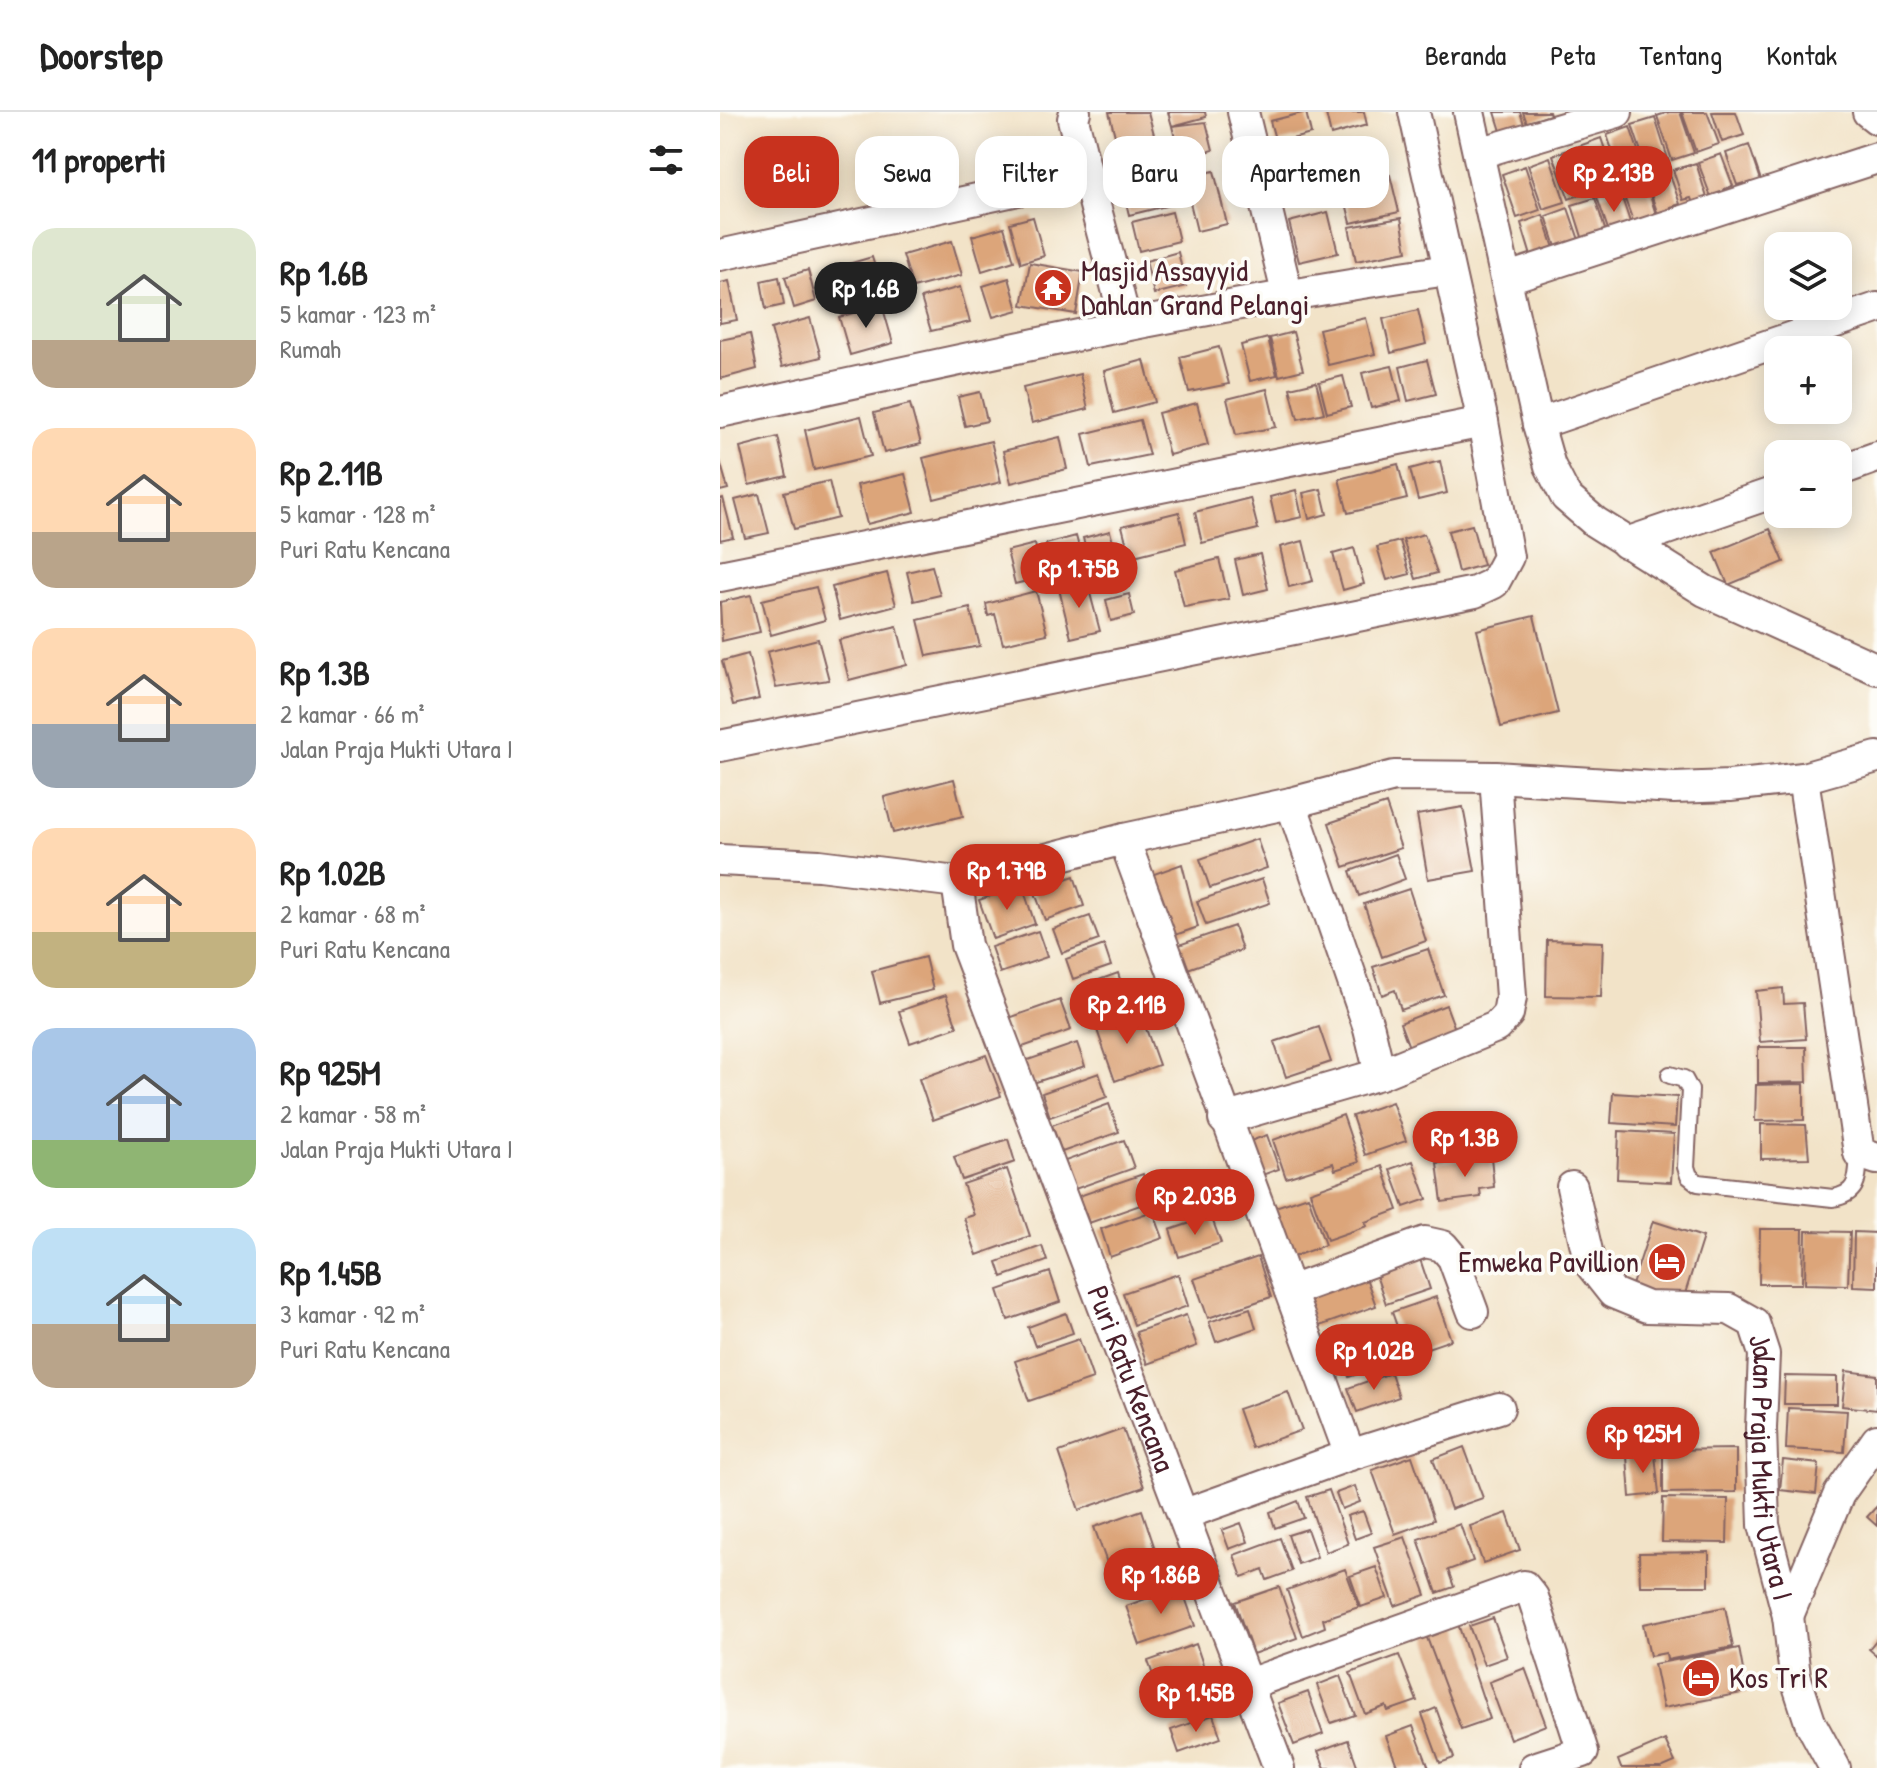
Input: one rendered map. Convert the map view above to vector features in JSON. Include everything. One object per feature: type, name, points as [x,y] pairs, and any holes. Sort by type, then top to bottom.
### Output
[{"type":"street","points":[[1075,112],[1073,119],[1077,136]]},
{"type":"street","points":[[1243,112],[1287,293]]},
{"type":"street","points":[[722,736],[1475,592],[1494,583],[1508,557],[1483,422],[1414,112]]},
{"type":"street","points":[[1469,112],[1538,424],[1550,466],[1566,497],[1626,543],[1705,591],[1877,668]]},
{"type":"street","points":[[1479,153],[1617,112]]},
{"type":"street","points":[[1868,112],[1877,119]]},
{"type":"street","points":[[1508,278],[1877,158]]},
{"type":"street","points":[[1087,175],[1126,323]]},
{"type":"street","points":[[720,255],[975,199]]},
{"type":"street","points":[[720,412],[1126,323],[1287,293],[1448,270]]},
{"type":"street","points":[[1538,424],[1877,308]]},
{"type":"street","points":[[720,576],[1483,422]]},
{"type":"street","points":[[1852,466],[1877,457]]},
{"type":"street","points":[[1626,543],[1764,496]]},
{"type":"street","points":[[720,860],[819,865],[957,882],[1124,839],[1291,803],[1394,776],[1495,777],[1674,788],[1803,778],[1877,757]]},
{"type":"street","points":[[1224,1119],[1380,1074],[1496,1027],[1508,1014],[1511,997],[1495,777]]},
{"type":"street","points":[[1803,778],[1868,1156]]},
{"type":"street","points":[[1291,803],[1369,1028],[1380,1074]]},
{"type":"street","points":[[1124,839],[1224,1119],[1350,1455]]},
{"type":"street","name":"Puri Ratu Kencana","points":[[957,882],[966,945],[1050,1172],[1185,1514],[1279,1768]]},
{"type":"street","name":"Jalan Praja Mukti Utara I","points":[[1572,1187],[1590,1264],[1613,1293],[1647,1307],[1729,1309],[1754,1323],[1764,1354],[1761,1428],[1764,1525],[1788,1616],[1795,1676],[1810,1722],[1835,1768]]},
{"type":"street","points":[[1290,1291],[1425,1242],[1443,1246],[1453,1258],[1473,1312]]},
{"type":"street","points":[[1185,1514],[1350,1455],[1499,1408]]},
{"type":"street","points":[[1788,1616],[1839,1494],[1877,1440]]},
{"type":"street","points":[[1246,1685],[1524,1586],[1533,1597],[1583,1752],[1534,1768]]},
{"type":"lane","points":[[1670,1075],[1684,1079],[1690,1090],[1686,1167],[1689,1176],[1698,1183],[1833,1198],[1849,1195],[1856,1187],[1868,1156]]},
{"type":"building","points":[[1109,112],[1148,112],[1154,136],[1115,136]]},
{"type":"building","points":[[1168,112],[1205,112],[1206,117],[1172,126]]},
{"type":"building","points":[[1306,112],[1311,134],[1274,136],[1270,121]]},
{"type":"building","points":[[1364,112],[1367,125],[1331,135],[1326,114]]},
{"type":"building","points":[[1495,112],[1520,112],[1524,124],[1501,131]]},
{"type":"building","points":[[1523,112],[1549,112],[1550,115],[1527,123]]},
{"type":"building","points":[[1680,112],[1694,153],[1672,160],[1657,116]]},
{"type":"building","points":[[1682,112],[1707,112],[1719,144],[1696,152]]},
{"type":"building","points":[[1712,112],[1736,112],[1744,135],[1722,142]]},
{"type":"building","points":[[1655,118],[1669,162],[1647,169],[1632,125]]},
{"type":"building","points":[[1206,122],[1213,150],[1206,152],[1206,136],[1174,136],[1172,126]]},
{"type":"building","points":[[1630,127],[1645,171],[1622,179],[1607,135]]},
{"type":"building","points":[[1601,138],[1616,182],[1594,190],[1579,146]]},
{"type":"building","points":[[1749,145],[1764,189],[1748,194],[1744,183],[1737,185],[1726,153]]},
{"type":"building","points":[[1576,147],[1591,191],[1569,199],[1553,155]]},
{"type":"building","points":[[1721,154],[1733,186],[1724,189],[1729,200],[1714,205],[1698,162]]},
{"type":"building","points":[[1550,157],[1565,202],[1543,209],[1528,165]]},
{"type":"building","points":[[1696,163],[1710,207],[1696,211],[1691,198],[1683,200],[1673,170]]},
{"type":"building","points":[[1525,166],[1540,210],[1517,218],[1502,174]]},
{"type":"building","points":[[1214,171],[1227,224],[1197,231],[1191,208],[1206,208],[1206,173]]},
{"type":"building","points":[[1669,172],[1680,204],[1671,207],[1675,219],[1661,223],[1646,180]]},
{"type":"building","points":[[1389,175],[1399,212],[1351,223],[1347,208],[1389,208]]},
{"type":"building","points":[[1645,180],[1659,224],[1644,230],[1640,219],[1633,221],[1621,188]]},
{"type":"building","points":[[1619,189],[1630,222],[1622,225],[1626,236],[1612,241],[1597,197]]},
{"type":"building","points":[[1595,198],[1609,242],[1583,240],[1572,205]]},
{"type":"building","points":[[1127,208],[1158,208],[1129,215]]},
{"type":"building","points":[[1568,208],[1579,240],[1560,259],[1546,216]]},
{"type":"building","points":[[1172,212],[1179,241],[1139,251],[1132,222]]},
{"type":"building","points":[[1328,212],[1338,253],[1299,262],[1289,222]]},
{"type":"building","points":[[1543,215],[1558,260],[1531,256],[1521,223]]},
{"type":"building","points":[[1033,217],[1044,256],[1021,263],[1010,223]]},
{"type":"building","points":[[1401,218],[1407,251],[1356,261],[1349,227]]},
{"type":"building","points":[[1004,227],[1014,261],[982,271],[972,236]]},
{"type":"building","points":[[952,241],[962,275],[913,288],[903,255]]},
{"type":"building","points":[[1178,252],[1186,286],[1154,294],[1146,261]]},
{"type":"building","points":[[872,257],[882,290],[847,301],[838,267]]},
{"type":"building","name":"Masjid Assayyid Dahlan Grand Pelangi","points":[[1030,263],[1083,272],[1076,314],[1022,305]]},
{"type":"building","points":[[808,270],[816,301],[794,308],[785,277]]},
{"type":"building","points":[[779,277],[784,305],[766,309],[761,281]]},
{"type":"building","points":[[1009,278],[1018,310],[993,317],[983,286]]},
{"type":"building","points":[[729,281],[737,320],[720,323],[720,283]]},
{"type":"building","points":[[960,287],[970,322],[931,331],[921,298]]},
{"type":"building","points":[[882,305],[893,343],[850,355],[839,317]]},
{"type":"building","points":[[1418,310],[1426,344],[1391,353],[1383,319]]},
{"type":"building","points":[[810,318],[821,357],[782,367],[771,329]]},
{"type":"building","points":[[1366,318],[1375,354],[1328,365],[1319,329]]},
{"type":"building","points":[[1293,332],[1303,370],[1279,376],[1270,338]]},
{"type":"building","points":[[750,334],[757,369],[720,379],[720,340]]},
{"type":"building","points":[[1268,338],[1277,375],[1250,381],[1241,345]]},
{"type":"building","points":[[1219,347],[1229,384],[1189,392],[1180,357]]},
{"type":"building","points":[[1144,360],[1155,402],[1114,413],[1104,371]]},
{"type":"building","points":[[1427,360],[1436,394],[1408,401],[1400,367]]},
{"type":"building","points":[[1392,366],[1401,401],[1371,408],[1362,373]]},
{"type":"building","points":[[1080,374],[1088,409],[1032,423],[1023,388]]},
{"type":"building","points":[[1343,376],[1351,407],[1327,413],[1319,382]]},
{"type":"building","points":[[1316,382],[1324,413],[1298,419],[1290,388]]},
{"type":"building","points":[[1267,389],[1276,427],[1236,435],[1227,399]]},
{"type":"building","points":[[980,392],[987,421],[965,426],[958,397]]},
{"type":"building","points":[[1197,403],[1208,445],[1169,455],[1158,413]]},
{"type":"building","points":[[910,404],[921,444],[884,453],[874,413]]},
{"type":"building","points":[[861,416],[871,456],[814,470],[805,430]]},
{"type":"building","points":[[1140,420],[1149,455],[1091,467],[1083,434]]},
{"type":"building","points":[[778,437],[787,476],[749,485],[740,447]]},
{"type":"building","points":[[1060,437],[1067,469],[1011,483],[1003,451]]},
{"type":"building","points":[[991,441],[1001,482],[934,499],[923,458]]},
{"type":"building","points":[[720,461],[728,489],[720,491]]},
{"type":"building","points":[[1440,461],[1447,493],[1418,500],[1410,469]]},
{"type":"building","points":[[1398,464],[1407,499],[1348,513],[1339,479]]},
{"type":"building","points":[[905,474],[915,512],[867,524],[857,485]]},
{"type":"building","points":[[829,481],[838,518],[794,529],[784,492]]},
{"type":"building","points":[[1321,489],[1327,514],[1309,519],[1303,493]]},
{"type":"building","points":[[1296,490],[1302,517],[1276,523],[1270,497]]},
{"type":"building","points":[[759,494],[769,533],[745,538],[735,500]]},
{"type":"building","points":[[723,498],[733,537],[720,540],[720,499]]},
{"type":"building","points":[[1250,498],[1258,529],[1202,543],[1195,512]]},
{"type":"building","points":[[1179,512],[1186,543],[1130,557],[1122,526]]},
{"type":"building","points":[[1472,525],[1483,565],[1458,572],[1448,531]]},
{"type":"building","points":[[1770,529],[1784,562],[1728,585],[1714,552]]},
{"type":"building","points":[[1110,531],[1116,555],[1089,561],[1083,538]]},
{"type":"building","points":[[1424,534],[1437,573],[1416,579],[1403,540]]},
{"type":"building","points":[[1076,536],[1084,566],[1053,574],[1046,544]]},
{"type":"building","points":[[1303,541],[1313,581],[1289,587],[1280,547]]},
{"type":"building","points":[[1400,541],[1410,574],[1387,580],[1377,547]]},
{"type":"building","points":[[1035,544],[1043,577],[1015,584],[1007,551]]},
{"type":"building","points":[[1354,548],[1364,584],[1343,590],[1333,554]]},
{"type":"building","points":[[1260,554],[1268,589],[1243,595],[1235,560]]},
{"type":"building","points":[[1219,559],[1229,599],[1184,607],[1175,570]]},
{"type":"building","points":[[932,566],[940,595],[914,601],[907,572]]},
{"type":"building","points":[[887,573],[896,605],[840,620],[832,587]]},
{"type":"building","points":[[1087,582],[1100,631],[1071,638],[1059,589]]},
{"type":"building","points":[[816,587],[825,620],[771,635],[762,600]]},
{"type":"building","points":[[1036,591],[1047,634],[1003,644],[995,614],[988,616],[986,604]]},
{"type":"building","points":[[1129,594],[1134,615],[1111,621],[1106,600]]},
{"type":"building","points":[[751,595],[760,632],[722,641],[720,602]]},
{"type":"building","points":[[970,608],[980,646],[927,656],[918,620]]},
{"type":"building","points":[[1534,616],[1558,713],[1501,727],[1477,630]]},
{"type":"building","points":[[897,626],[907,665],[849,680],[839,640]]},
{"type":"building","points":[[818,639],[829,680],[776,688],[767,652]]},
{"type":"building","points":[[748,654],[759,699],[733,705],[722,661]]},
{"type":"building","points":[[954,779],[963,816],[893,833],[884,797]]},
{"type":"building","points":[[1386,804],[1401,848],[1344,867],[1329,823]]},
{"type":"building","points":[[1463,807],[1475,871],[1428,879],[1417,815]]},
{"type":"building","points":[[1257,839],[1267,868],[1210,888],[1200,859]]},
{"type":"building","points":[[1396,854],[1405,879],[1359,896],[1350,871]]},
{"type":"building","points":[[1182,864],[1198,927],[1161,940],[1140,879]]},
{"type":"building","points":[[1074,876],[1084,906],[1045,920],[1034,890]]},
{"type":"building","points":[[1262,879],[1270,903],[1206,925],[1197,901]]},
{"type":"building","points":[[1022,885],[1035,924],[993,939],[979,900]]},
{"type":"building","points":[[1409,889],[1426,941],[1382,957],[1364,904]]},
{"type":"building","points":[[1090,916],[1099,940],[1062,953],[1053,929]]},
{"type":"building","points":[[1234,926],[1242,950],[1179,972],[1170,948]]},
{"type":"building","points":[[1038,931],[1047,957],[1000,973],[991,947]]},
{"type":"building","points":[[1547,940],[1603,942],[1601,997],[1546,996]]},
{"type":"building","points":[[1104,945],[1111,966],[1073,979],[1066,959]]},
{"type":"building","points":[[1428,949],[1444,995],[1401,1010],[1395,990],[1382,995],[1373,967]]},
{"type":"building","points":[[925,957],[933,990],[880,1003],[872,971]]},
{"type":"building","points":[[1118,973],[1127,1001],[1088,1014],[1079,987]]},
{"type":"building","points":[[1783,988],[1784,1004],[1803,1003],[1806,1039],[1760,1042],[1756,991]]},
{"type":"building","points":[[946,995],[957,1027],[910,1043],[899,1011]]},
{"type":"building","points":[[1060,1000],[1071,1030],[1017,1049],[1006,1019]]},
{"type":"building","points":[[1446,1005],[1458,1037],[1412,1055],[1400,1023]]},
{"type":"building","points":[[1140,1012],[1159,1065],[1115,1081],[1096,1027]]},
{"type":"building","points":[[1319,1027],[1331,1062],[1286,1077],[1274,1042]]},
{"type":"building","points":[[1077,1043],[1085,1066],[1030,1084],[1022,1062]]},
{"type":"building","points":[[1758,1047],[1806,1047],[1807,1082],[1758,1083]]},
{"type":"building","points":[[986,1055],[1001,1096],[933,1120],[919,1079]]},
{"type":"building","points":[[1099,1073],[1107,1097],[1050,1117],[1042,1093]]},
{"type":"building","points":[[1804,1084],[1804,1120],[1755,1121],[1756,1085]]},
{"type":"building","points":[[1613,1093],[1677,1097],[1675,1127],[1611,1123]]},
{"type":"building","points":[[1392,1102],[1406,1141],[1365,1155],[1352,1116]]},
{"type":"building","points":[[1109,1104],[1119,1132],[1062,1152],[1052,1125]]},
{"type":"building","points":[[1343,1115],[1359,1162],[1335,1170],[1333,1163],[1286,1178],[1273,1140]]},
{"type":"building","points":[[1486,1118],[1490,1155],[1438,1161],[1435,1141],[1453,1138],[1451,1122]]},
{"type":"building","points":[[1761,1124],[1806,1125],[1809,1158],[1761,1159]]},
{"type":"building","points":[[1619,1131],[1674,1134],[1671,1182],[1617,1179]]},
{"type":"building","points":[[1267,1135],[1279,1169],[1251,1179],[1239,1145]]},
{"type":"building","points":[[1008,1139],[1015,1162],[962,1180],[954,1157]]},
{"type":"building","points":[[1124,1140],[1134,1168],[1075,1189],[1065,1161]]},
{"type":"building","points":[[1491,1157],[1494,1187],[1480,1189],[1481,1197],[1442,1202],[1437,1163]]},
{"type":"building","points":[[1413,1161],[1427,1199],[1404,1207],[1390,1169]]},
{"type":"building","points":[[1382,1166],[1398,1210],[1365,1222],[1367,1226],[1327,1240],[1310,1192]]},
{"type":"building","points":[[1007,1169],[1030,1236],[977,1255],[964,1218],[974,1215],[963,1184]]},
{"type":"building","points":[[1143,1174],[1152,1201],[1089,1223],[1079,1196]]},
{"type":"building","points":[[1308,1196],[1325,1245],[1284,1260],[1266,1210]]},
{"type":"building","points":[[1153,1211],[1163,1238],[1110,1257],[1101,1229]]},
{"type":"building","points":[[1211,1216],[1221,1243],[1179,1257],[1170,1230]]},
{"type":"building","name":"Emweka Pavillion","points":[[1653,1221],[1703,1237],[1682,1303],[1631,1288]]},
{"type":"building","points":[[1760,1229],[1803,1229],[1802,1284],[1759,1284]]},
{"type":"building","points":[[1806,1231],[1850,1232],[1848,1285],[1805,1284]]},
{"type":"building","points":[[1854,1232],[1877,1233],[1877,1287],[1853,1286]]},
{"type":"building","points":[[1042,1246],[1047,1261],[1002,1277],[997,1262]]},
{"type":"building","points":[[1258,1257],[1271,1297],[1208,1318],[1194,1279]]},
{"type":"building","points":[[1420,1259],[1430,1289],[1386,1304],[1376,1275]]},
{"type":"building","points":[[1050,1272],[1060,1302],[1008,1320],[998,1290]]},
{"type":"building","points":[[1178,1274],[1188,1306],[1134,1325],[1123,1293]]},
{"type":"building","points":[[1365,1275],[1376,1306],[1314,1328],[1303,1296]]},
{"type":"building","points":[[1436,1297],[1451,1340],[1407,1355],[1392,1312]]},
{"type":"building","points":[[1250,1308],[1256,1328],[1216,1342],[1209,1322]]},
{"type":"building","points":[[1066,1313],[1073,1333],[1035,1346],[1028,1327]]},
{"type":"building","points":[[1186,1315],[1197,1346],[1147,1364],[1136,1332]]},
{"type":"building","points":[[1389,1333],[1399,1360],[1349,1377],[1340,1350]]},
{"type":"building","points":[[1079,1339],[1093,1379],[1029,1401],[1015,1361]]},
{"type":"building","points":[[1846,1371],[1877,1375],[1877,1410],[1842,1406]]},
{"type":"building","points":[[1391,1373],[1399,1397],[1357,1412],[1348,1388]]},
{"type":"building","points":[[1785,1376],[1837,1377],[1837,1404],[1784,1404]]},
{"type":"building","points":[[1288,1392],[1302,1430],[1252,1448],[1238,1409]]},
{"type":"building","points":[[1788,1408],[1847,1411],[1844,1452],[1786,1449]]},
{"type":"building","points":[[1123,1429],[1144,1487],[1079,1510],[1059,1452]]},
{"type":"building","points":[[1464,1447],[1483,1498],[1451,1509],[1433,1459]]},
{"type":"building","points":[[1736,1449],[1736,1492],[1663,1493],[1663,1450]]},
{"type":"building","points":[[1655,1454],[1659,1494],[1630,1497],[1627,1456]]},
{"type":"building","points":[[1412,1456],[1434,1520],[1395,1534],[1372,1470]]},
{"type":"building","points":[[1783,1460],[1819,1464],[1816,1494],[1780,1490]]},
{"type":"building","points":[[1355,1486],[1360,1502],[1342,1509],[1336,1493]]},
{"type":"building","points":[[1329,1490],[1348,1544],[1326,1552],[1307,1497]]},
{"type":"building","points":[[1663,1498],[1728,1499],[1727,1543],[1662,1542]]},
{"type":"building","points":[[1298,1501],[1304,1518],[1275,1528],[1270,1512]]},
{"type":"building","points":[[1877,1506],[1877,1526],[1867,1517]]},
{"type":"building","points":[[1142,1510],[1157,1555],[1110,1571],[1094,1527]]},
{"type":"building","points":[[1363,1511],[1371,1533],[1355,1539],[1347,1516]]},
{"type":"building","points":[[1507,1513],[1520,1550],[1483,1563],[1470,1526]]},
{"type":"building","points":[[1241,1523],[1248,1542],[1229,1549],[1222,1530]]},
{"type":"building","points":[[1460,1524],[1473,1561],[1448,1570],[1454,1587],[1437,1593],[1418,1539]]},
{"type":"building","points":[[1307,1529],[1317,1557],[1298,1564],[1288,1535]]},
{"type":"building","points":[[1405,1537],[1426,1595],[1395,1606],[1374,1547]]},
{"type":"building","points":[[1280,1538],[1292,1571],[1267,1580],[1263,1569],[1242,1577],[1234,1555]]},
{"type":"building","points":[[1709,1552],[1709,1586],[1640,1586],[1639,1553]]},
{"type":"building","points":[[1376,1567],[1387,1598],[1361,1607],[1350,1576]]},
{"type":"building","points":[[1345,1569],[1359,1607],[1323,1619],[1325,1627],[1303,1636],[1287,1590]]},
{"type":"building","points":[[1181,1586],[1195,1626],[1140,1645],[1126,1606]]},
{"type":"building","points":[[1279,1587],[1297,1638],[1253,1654],[1235,1602]]},
{"type":"building","points":[[1725,1607],[1733,1647],[1667,1660],[1666,1653],[1650,1656],[1643,1624]]},
{"type":"building","points":[[1493,1618],[1507,1657],[1484,1665],[1469,1626]]},
{"type":"building","points":[[1458,1624],[1490,1719],[1461,1729],[1426,1635]]},
{"type":"building","points":[[1877,1639],[1877,1656],[1869,1649]]},
{"type":"building","points":[[1196,1644],[1214,1697],[1167,1714],[1148,1661]]},
{"type":"building","name":"Kos Tri R","points":[[1739,1648],[1747,1692],[1663,1708],[1654,1664]]},
{"type":"building","points":[[1399,1655],[1417,1701],[1388,1711],[1386,1706],[1365,1714],[1350,1673]]},
{"type":"building","points":[[1525,1668],[1546,1725],[1510,1739],[1489,1682]]},
{"type":"building","points":[[1340,1676],[1355,1715],[1331,1723],[1317,1685]]},
{"type":"building","points":[[1308,1692],[1323,1734],[1294,1745],[1278,1703]]},
{"type":"building","points":[[1436,1708],[1454,1758],[1440,1763],[1422,1714]]},
{"type":"building","points":[[1213,1715],[1221,1738],[1179,1753],[1171,1730]]},
{"type":"building","points":[[1413,1726],[1429,1768],[1398,1768],[1386,1736]]},
{"type":"building","points":[[1348,1740],[1358,1768],[1325,1768],[1318,1751]]},
{"type":"building","points":[[1665,1740],[1675,1762],[1661,1768],[1621,1768],[1618,1760]]},
{"type":"place","name":"Masjid Assayyid Dahlan Grand Pelangi","points":[[1053,288]]},
{"type":"place","name":"Emweka Pavillion","points":[[1667,1262]]},
{"type":"place","name":"Kos Tri R","points":[[1701,1678]]}]
